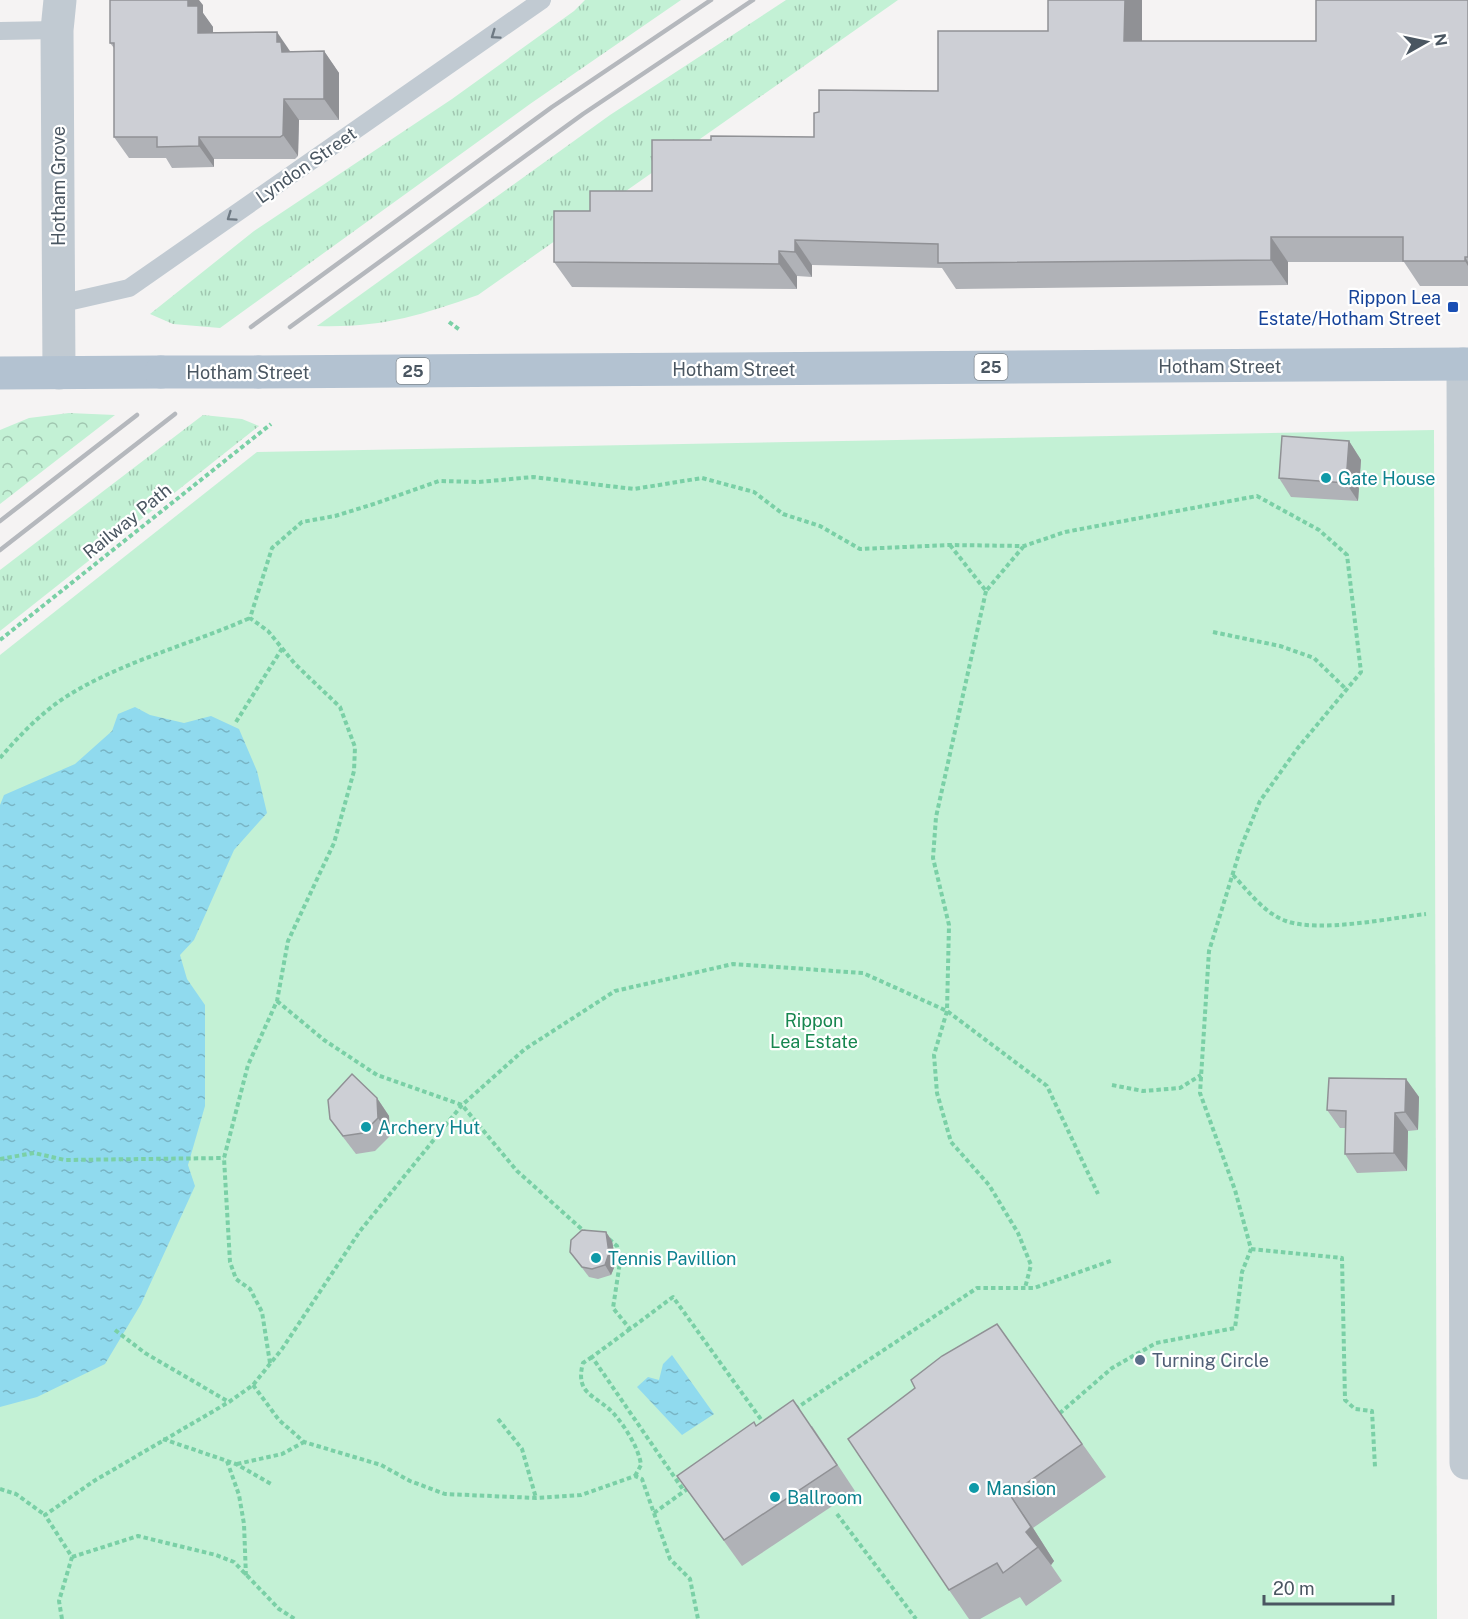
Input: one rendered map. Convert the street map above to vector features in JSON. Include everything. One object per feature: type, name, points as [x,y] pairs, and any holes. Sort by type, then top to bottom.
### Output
[{"type":"main road","name":"Hotham Street","points":[[0,374],[1466,364]]},
{"type":"street","name":"Hotham Grove","points":[[58,15],[59,373]]},
{"type":"street","points":[[1466,364],[1456,916],[1467,1463]]},
{"type":"lane","name":"Lyndon Street","points":[[59,304],[129,288],[542,0]]},
{"type":"lane","points":[[0,31],[58,15]]},
{"type":"path","name":"Railway Path","points":[[0,640],[271,423]]},
{"type":"path","points":[[0,758],[22,733],[63,699],[99,679],[250,618],[273,548],[302,522],[378,504],[439,481],[479,482],[533,477],[634,489],[702,478],[754,492],[783,514],[820,526],[860,549],[950,545],[1024,546],[1065,532],[1257,496],[1319,530],[1347,555],[1361,672],[1297,749],[1260,801],[1241,847],[1209,951],[1200,1093],[1235,1190],[1251,1249],[1242,1272],[1235,1328],[1156,1343],[1112,1368],[1060,1413]]},
{"type":"path","points":[[950,545],[986,591]]},
{"type":"path","points":[[1024,546],[986,591],[936,817],[933,858],[949,926],[947,1011],[934,1055],[937,1094],[951,1142],[990,1185],[1018,1233],[1031,1265],[1025,1288]]},
{"type":"path","points":[[250,618],[268,631],[315,686],[340,707],[355,747],[354,771],[334,843],[288,941],[277,1001],[248,1065],[224,1158],[230,1262],[236,1279],[250,1289],[262,1312],[270,1363]]},
{"type":"path","points":[[1213,632],[1280,646],[1314,658],[1347,690]]},
{"type":"path","points":[[236,723],[283,647]]},
{"type":"path","points":[[1233,875],[1263,907],[1287,921],[1323,925],[1456,916]]},
{"type":"path","points":[[45,1515],[163,1439],[229,1402],[253,1385],[360,1231],[462,1105],[525,1049],[615,991],[733,964],[863,972],[947,1011],[1047,1086],[1098,1194]]},
{"type":"path","points":[[277,1001],[324,1040],[377,1076],[462,1105],[517,1171],[581,1231],[589,1233]]},
{"type":"path","points":[[1112,1085],[1143,1091],[1180,1088],[1201,1075]]},
{"type":"path","points":[[0,1159],[34,1153],[65,1160],[224,1158]]},
{"type":"path","points":[[606,1236],[617,1246],[620,1262],[613,1308],[630,1329]]},
{"type":"path","points":[[1251,1249],[1342,1258],[1345,1400],[1355,1409],[1371,1411],[1375,1467]]},
{"type":"path","points":[[790,1412],[977,1288],[1034,1288],[1113,1260]]},
{"type":"path","points":[[253,1385],[279,1420],[303,1442],[381,1465],[410,1481],[445,1494],[537,1498],[581,1495],[635,1476],[641,1466],[639,1453],[615,1414],[584,1388],[580,1376],[583,1363],[673,1297],[767,1428],[771,1425]]},
{"type":"path","points":[[115,1330],[146,1353],[229,1402]]},
{"type":"path","points":[[592,1357],[684,1491]]},
{"type":"path","points":[[498,1419],[522,1449],[537,1498]]},
{"type":"path","points":[[163,1439],[236,1464],[273,1485]]},
{"type":"path","points":[[236,1464],[282,1454],[303,1442]]},
{"type":"path","points":[[227,1461],[244,1524],[246,1578]]},
{"type":"path","points":[[635,1476],[642,1479],[670,1559],[690,1580],[698,1619]]},
{"type":"path","points":[[654,1513],[694,1484]]},
{"type":"path","points":[[0,1489],[16,1494],[45,1515],[72,1557],[59,1601],[62,1619]]},
{"type":"path","points":[[837,1514],[915,1619]]},
{"type":"path","points":[[72,1557],[138,1536],[216,1555],[234,1562],[246,1578],[279,1609],[295,1619]]},
{"type":"green space","points":[[585,0],[681,0],[530,104],[220,328],[173,324],[150,314],[254,231],[452,99],[574,11]]},
{"type":"green space","points":[[786,0],[898,0],[478,295],[437,309],[380,323],[317,326],[610,115]]},
{"type":"green space","points":[[69,413],[115,415],[0,504],[0,430],[29,418]]},
{"type":"green space","points":[[203,415],[242,419],[259,426],[0,631],[0,570]]},
{"type":"green space","name":"Rippon Lea Estate","points":[[1434,430],[1437,1619],[0,1619],[0,655],[257,452]]},
{"type":"water","points":[[135,707],[150,715],[184,723],[211,716],[239,729],[257,771],[267,813],[234,850],[194,940],[180,955],[187,979],[205,1005],[205,1106],[188,1165],[195,1186],[141,1304],[105,1364],[37,1397],[0,1407],[0,805],[4,795],[75,764],[112,731],[118,714]]},
{"type":"water","points":[[672,1355],[714,1414],[682,1435],[637,1387],[648,1377],[659,1380],[663,1364]]},
{"type":"building","points":[[110,0],[188,0],[188,6],[198,6],[198,33],[277,32],[277,42],[281,42],[282,52],[324,51],[324,99],[284,99],[283,135],[280,137],[199,137],[199,146],[157,147],[157,137],[114,137],[114,43],[110,43]]},
{"type":"building","points":[[1048,0],[1125,0],[1124,41],[1316,41],[1316,0],[1468,0],[1468,257],[1465,257],[1465,261],[1403,261],[1403,237],[1271,237],[1271,260],[938,263],[938,244],[795,240],[795,252],[779,251],[779,264],[554,262],[554,211],[590,211],[590,191],[652,191],[652,140],[711,140],[711,136],[814,137],[814,113],[819,112],[819,90],[938,91],[938,31],[1048,31]]},
{"type":"building","points":[[1282,436],[1349,441],[1346,483],[1279,478]]},
{"type":"building","points":[[352,1074],[377,1098],[378,1118],[363,1133],[343,1136],[330,1119],[328,1100]]},
{"type":"building","points":[[1329,1078],[1406,1079],[1405,1112],[1395,1113],[1394,1153],[1345,1154],[1346,1111],[1327,1110]]},
{"type":"building","name":"Tennis Pavillion","points":[[582,1230],[606,1232],[609,1253],[605,1265],[592,1269],[582,1267],[570,1252],[571,1240]]},
{"type":"building","name":"Mansion","points":[[997,1324],[1082,1444],[1010,1495],[1031,1527],[1026,1532],[1038,1547],[1003,1573],[997,1563],[949,1590],[848,1439],[915,1388],[911,1380],[942,1356]]},
{"type":"building","points":[[793,1400],[837,1465],[724,1540],[677,1476],[754,1422],[756,1426]]},
{"type":"railway","points":[[251,327],[552,107],[711,0]]},
{"type":"railway","points":[[290,327],[583,114],[753,0]]},
{"type":"railway","points":[[0,550],[175,414]]},
{"type":"railway","points":[[0,521],[137,415]]},
{"type":"place","name":"Rippon Lea Estate/Hotham Street","points":[[1453,307]]},
{"type":"place","name":"Gate House","points":[[1326,478]]},
{"type":"place","name":"Archery Hut","points":[[366,1127]]},
{"type":"place","name":"Tennis Pavillion","points":[[596,1258]]},
{"type":"place","name":"Turning Circle","points":[[1140,1360]]},
{"type":"place","name":"Mansion","points":[[974,1488]]},
{"type":"place","name":"Ballroom","points":[[775,1497]]}]
